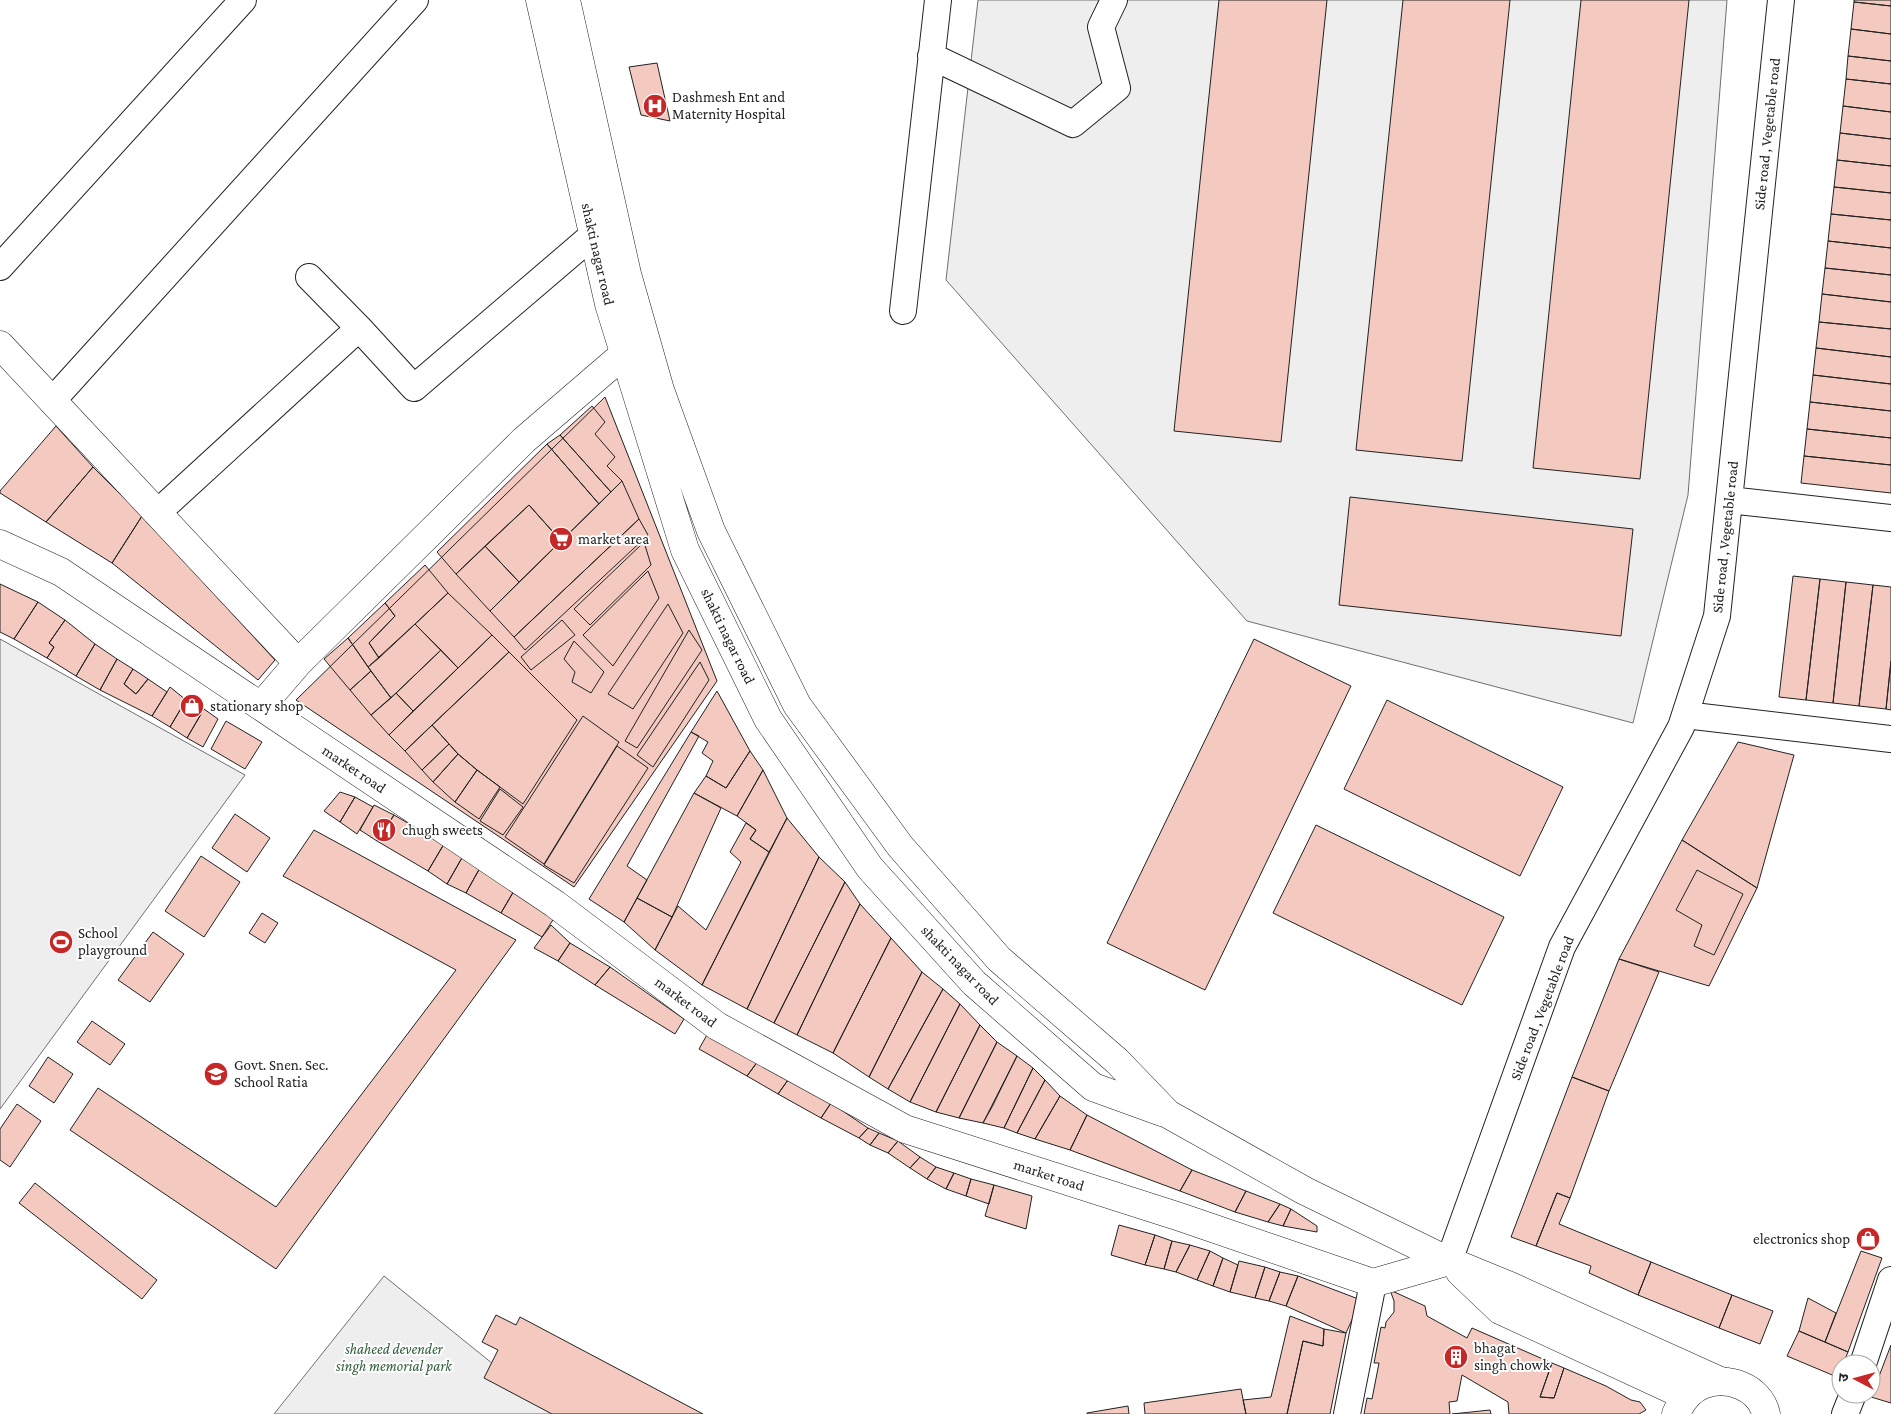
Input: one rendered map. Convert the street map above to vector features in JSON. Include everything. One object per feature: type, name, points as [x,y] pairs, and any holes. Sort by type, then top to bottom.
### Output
[{"type":"main road","name":"shakti nagar road","points":[[540,0],[609,304],[635,348],[685,550],[768,719],[870,868],[974,983],[1094,1087],[1168,1114]]},
{"type":"main road","points":[[566,0],[628,274],[635,348],[660,390],[711,530],[797,706],[900,846],[999,959],[1118,1061],[1168,1114],[1305,1191],[1449,1261],[1510,1286],[1720,1381],[1738,1383],[1754,1393],[1772,1412]]},
{"type":"main road","points":[[0,345],[298,663]]},
{"type":"main road","points":[[261,706],[298,663],[524,440],[635,348]]},
{"type":"main road","name":"market road","points":[[0,544],[61,572],[261,706],[555,904],[717,1026],[905,1129],[1180,1217],[1373,1283]]},
{"type":"main road","points":[[1373,1283],[1449,1261]]},
{"type":"main road","points":[[1449,1261],[1500,1310],[1681,1405],[1701,1385],[1720,1381]]},
{"type":"street","points":[[0,267],[243,0]]},
{"type":"street","points":[[52,400],[414,0]]},
{"type":"street","points":[[903,311],[938,0]]},
{"type":"street","points":[[931,56],[1073,124],[1117,88],[1101,27],[1114,0]]},
{"type":"street","name":"Side road , Vegetable road","points":[[1449,1261],[1562,947],[1681,728],[1717,616],[1780,0]]},
{"type":"street","points":[[309,277],[414,388],[593,235]]},
{"type":"street","points":[[157,513],[359,328]]},
{"type":"street","points":[[1729,500],[1891,518]]},
{"type":"street","points":[[1685,715],[1891,739]]},
{"type":"street","points":[[1866,1354],[1891,1280]]},
{"type":"street","points":[[1347,1414],[1373,1283]]},
{"type":"green space","points":[[978,0],[1727,0],[1688,495],[1633,723],[1247,621],[946,280]]},
{"type":"green space","name":"School playground","points":[[0,639],[245,775],[0,1109]]},
{"type":"green space","name":"shaheed devender singh memorial park","points":[[384,1276],[555,1414],[274,1414]]},
{"type":"building","points":[[1219,0],[1327,0],[1281,442],[1174,431]]},
{"type":"building","points":[[1403,0],[1510,0],[1462,461],[1356,450]]},
{"type":"building","points":[[1581,0],[1689,0],[1640,479],[1533,468]]},
{"type":"building","points":[[1854,0],[1891,0],[1891,6],[1854,2]]},
{"type":"building","points":[[1854,2],[1891,6],[1891,34],[1851,29]]},
{"type":"building","points":[[1851,29],[1891,34],[1891,61],[1848,56]]},
{"type":"building","points":[[1848,56],[1891,61],[1891,84],[1846,79]]},
{"type":"building","points":[[657,63],[670,121],[641,115],[629,67]]},
{"type":"building","points":[[1846,79],[1891,84],[1891,112],[1843,106]]},
{"type":"building","points":[[1843,106],[1891,112],[1891,139],[1840,133]]},
{"type":"building","points":[[1840,133],[1891,139],[1891,166],[1837,160]]},
{"type":"building","points":[[1837,160],[1891,166],[1891,193],[1834,187]]},
{"type":"building","points":[[1834,187],[1891,193],[1891,220],[1831,214]]},
{"type":"building","points":[[1831,214],[1891,220],[1891,248],[1828,241]]},
{"type":"building","points":[[1828,241],[1891,248],[1891,275],[1825,268]]},
{"type":"building","points":[[1825,268],[1891,275],[1891,302],[1822,294]]},
{"type":"building","points":[[1822,294],[1891,302],[1891,329],[1819,322]]},
{"type":"building","points":[[1819,322],[1891,329],[1891,357],[1816,348]]},
{"type":"building","points":[[1816,348],[1891,357],[1891,384],[1813,375]]},
{"type":"building","points":[[1813,375],[1891,384],[1891,411],[1810,402]]},
{"type":"building","name":"market area","points":[[605,397],[717,681],[574,887],[296,700]]},
{"type":"building","points":[[1810,402],[1891,411],[1891,438],[1807,429]]},
{"type":"building","points":[[592,406],[605,422],[595,434],[615,457],[607,466],[622,481],[611,492],[560,435]]},
{"type":"building","points":[[56,426],[93,467],[46,522],[0,493],[0,491]]},
{"type":"building","points":[[1807,429],[1891,438],[1891,465],[1804,456]]},
{"type":"building","points":[[560,435],[611,492],[599,504],[547,444]]},
{"type":"building","points":[[547,444],[599,504],[561,541],[529,505],[456,574],[437,552]]},
{"type":"building","points":[[1804,456],[1891,465],[1891,493],[1801,483]]},
{"type":"building","points":[[93,467],[142,516],[112,563],[46,522]]},
{"type":"building","points":[[622,481],[639,519],[514,637],[490,611]]},
{"type":"building","points":[[1350,497],[1633,529],[1621,636],[1339,605]]},
{"type":"building","points":[[529,505],[561,541],[519,582],[485,546]]},
{"type":"building","points":[[142,516],[275,660],[258,680],[112,563]]},
{"type":"building","points":[[639,519],[648,535],[525,650],[514,637]]},
{"type":"building","points":[[644,542],[651,565],[590,625],[574,609]]},
{"type":"building","points":[[485,546],[519,582],[490,611],[456,574]]},
{"type":"building","points":[[425,565],[448,593],[379,658],[369,643],[395,616],[385,603]]},
{"type":"building","points":[[648,571],[659,598],[613,666],[583,635]]},
{"type":"building","points":[[1793,576],[1820,579],[1806,700],[1779,697]]},
{"type":"building","points":[[1820,579],[1846,582],[1833,703],[1806,700]]},
{"type":"building","points":[[1846,582],[1873,585],[1859,706],[1833,703]]},
{"type":"building","points":[[0,584],[38,602],[14,639],[0,632]]},
{"type":"building","points":[[1873,585],[1891,587],[1891,661],[1886,709],[1859,706]]},
{"type":"building","points":[[448,593],[492,635],[458,668],[415,624]]},
{"type":"building","points":[[38,602],[65,620],[49,643],[54,647],[47,658],[14,639]]},
{"type":"building","points":[[385,603],[395,616],[369,643],[379,658],[368,667],[348,638]]},
{"type":"building","points":[[668,604],[683,633],[633,709],[608,694]]},
{"type":"building","points":[[65,620],[95,644],[76,676],[47,658],[54,647],[49,643]]},
{"type":"building","points":[[562,620],[575,635],[531,670],[521,657]]},
{"type":"building","points":[[415,624],[441,650],[391,698],[368,667]]},
{"type":"building","points":[[689,630],[702,650],[637,748],[625,741]]},
{"type":"building","points":[[492,635],[509,652],[405,751],[389,735]]},
{"type":"building","points":[[348,638],[371,671],[350,690],[324,659]]},
{"type":"building","points":[[1254,639],[1351,686],[1205,990],[1107,943]]},
{"type":"building","points":[[574,641],[604,672],[591,693],[572,682],[575,672],[564,659]]},
{"type":"building","points":[[95,644],[117,659],[100,690],[76,676]]},
{"type":"building","points":[[441,650],[458,668],[413,711],[396,693]]},
{"type":"building","points":[[509,652],[577,720],[523,804],[458,754],[432,725]]},
{"type":"building","points":[[117,659],[133,669],[124,684],[136,694],[148,679],[167,692],[152,716],[100,690]]},
{"type":"building","points":[[1891,661],[1891,710],[1886,709]]},
{"type":"building","points":[[700,662],[709,680],[653,767],[637,755]]},
{"type":"building","points":[[133,669],[148,679],[136,694],[124,684]]},
{"type":"building","points":[[371,671],[391,698],[371,715],[350,690]]},
{"type":"building","points":[[170,687],[186,700],[170,727],[152,716]]},
{"type":"building","points":[[717,691],[750,751],[726,788],[706,776],[713,761],[702,753],[708,742],[691,732]]},
{"type":"building","points":[[396,693],[413,711],[389,735],[371,715]]},
{"type":"building","points":[[186,700],[204,709],[187,738],[170,727]]},
{"type":"building","points":[[1387,700],[1563,787],[1520,876],[1344,789]]},
{"type":"building","points":[[204,709],[218,719],[203,747],[187,738]]},
{"type":"building","points":[[583,716],[619,742],[544,864],[505,837]]},
{"type":"building","points":[[226,721],[262,742],[245,769],[211,749]]},
{"type":"building","points":[[432,725],[449,744],[422,770],[405,751]]},
{"type":"building","points":[[691,732],[699,736],[627,866],[647,880],[624,922],[589,899]]},
{"type":"building","points":[[1738,742],[1794,755],[1757,888],[1682,840]]},
{"type":"building","points":[[449,744],[458,754],[433,782],[422,770]]},
{"type":"building","points":[[617,746],[648,768],[574,883],[544,865]]},
{"type":"building","points":[[750,751],[763,770],[737,816],[694,793],[706,776],[726,788]]},
{"type":"building","points":[[458,754],[477,770],[455,802],[433,782]]},
{"type":"building","points":[[477,770],[500,787],[479,819],[455,802]]},
{"type":"building","points":[[763,770],[787,818],[769,852],[750,839],[756,830],[737,816]]},
{"type":"building","points":[[500,789],[523,807],[503,835],[480,821]]},
{"type":"building","points":[[340,792],[355,797],[340,822],[324,811]]},
{"type":"building","points":[[694,793],[721,808],[672,917],[637,898]]},
{"type":"building","points":[[355,797],[373,807],[357,834],[340,822]]},
{"type":"building","points":[[374,805],[394,815],[377,841],[360,830]]},
{"type":"building","points":[[235,814],[270,838],[247,872],[212,848]]},
{"type":"building","points":[[394,815],[444,844],[428,871],[377,841]]},
{"type":"building","points":[[787,818],[819,857],[747,1009],[702,985]]},
{"type":"building","points":[[746,823],[756,830],[750,839],[769,852],[702,985],[655,950],[678,906],[706,930],[741,862],[730,852]]},
{"type":"building","points":[[1316,825],[1504,917],[1462,1005],[1273,913]]},
{"type":"building","points":[[314,830],[516,940],[276,1269],[70,1130],[98,1088],[276,1207],[456,970],[283,876]]},
{"type":"building","points":[[1682,840],[1757,888],[1709,986],[1619,959]]},
{"type":"building","points":[[444,844],[463,856],[447,884],[428,871]]},
{"type":"building","points":[[201,856],[240,882],[204,937],[165,911]]},
{"type":"building","points":[[463,856],[481,866],[466,893],[447,884]]},
{"type":"building","points":[[819,857],[845,882],[774,1023],[747,1009]]},
{"type":"building","points":[[481,866],[515,889],[501,913],[466,893]]},
{"type":"building","points":[[1697,870],[1743,894],[1714,955],[1694,946],[1702,925],[1676,910]]},
{"type":"building","points":[[845,882],[860,904],[797,1035],[774,1023]]},
{"type":"building","points":[[515,889],[556,915],[542,937],[501,913]]},
{"type":"building","points":[[637,898],[672,917],[655,950],[624,922]]},
{"type":"building","points":[[860,904],[891,938],[833,1053],[797,1035]]},
{"type":"building","points":[[262,913],[278,923],[265,943],[249,933]]},
{"type":"building","points":[[551,925],[570,943],[558,961],[534,948]]},
{"type":"building","points":[[153,932],[184,954],[150,1002],[118,980]]},
{"type":"building","points":[[891,938],[922,972],[869,1077],[833,1053]]},
{"type":"building","points":[[570,943],[610,967],[595,985],[558,961]]},
{"type":"building","points":[[1619,959],[1659,972],[1609,1091],[1572,1077]]},
{"type":"building","points":[[610,967],[684,1019],[675,1034],[595,985]]},
{"type":"building","points":[[922,972],[943,989],[888,1089],[869,1077]]},
{"type":"building","points":[[943,989],[960,1004],[910,1102],[888,1089]]},
{"type":"building","points":[[960,1004],[980,1025],[936,1112],[910,1102]]},
{"type":"building","points":[[92,1021],[125,1044],[110,1065],[77,1042]]},
{"type":"building","points":[[980,1025],[997,1042],[959,1118],[936,1112]]},
{"type":"building","points":[[708,1033],[758,1061],[747,1076],[699,1049]]},
{"type":"building","points":[[997,1042],[1017,1056],[992,1107],[983,1123],[959,1118]]},
{"type":"building","points":[[1017,1056],[1033,1068],[1004,1128],[983,1123]]},
{"type":"building","points":[[48,1057],[73,1074],[54,1103],[29,1086]]},
{"type":"building","points":[[758,1061],[788,1080],[778,1094],[747,1076]]},
{"type":"building","points":[[1033,1068],[1045,1080],[1017,1133],[1004,1128]]},
{"type":"building","points":[[1572,1077],[1609,1091],[1570,1198],[1557,1193],[1536,1246],[1511,1237]]},
{"type":"building","points":[[788,1080],[831,1103],[821,1118],[778,1094]]},
{"type":"building","points":[[1045,1080],[1060,1096],[1035,1139],[1017,1133]]},
{"type":"building","points":[[1060,1096],[1087,1115],[1070,1150],[1035,1139]]},
{"type":"building","points":[[831,1103],[868,1128],[859,1138],[821,1118]]},
{"type":"building","points":[[17,1104],[41,1121],[10,1167],[0,1160],[0,1129]]},
{"type":"building","points":[[1087,1115],[1192,1170],[1180,1191],[1070,1150]]},
{"type":"building","points":[[868,1128],[879,1133],[870,1145],[859,1138]]},
{"type":"building","points":[[879,1133],[898,1141],[888,1153],[870,1145]]},
{"type":"building","points":[[898,1141],[920,1157],[910,1168],[888,1153]]},
{"type":"building","points":[[920,1157],[936,1167],[927,1179],[910,1168]]},
{"type":"building","points":[[936,1167],[954,1173],[946,1189],[927,1179]]},
{"type":"building","points":[[1192,1170],[1246,1191],[1235,1212],[1180,1191]]},
{"type":"building","points":[[954,1173],[971,1179],[966,1196],[946,1189]]},
{"type":"building","points":[[971,1179],[994,1185],[989,1204],[966,1196]]},
{"type":"building","points":[[35,1183],[157,1280],[142,1299],[19,1203]]},
{"type":"building","points":[[994,1185],[1032,1196],[1026,1229],[985,1216]]},
{"type":"building","points":[[1246,1191],[1280,1204],[1268,1222],[1235,1212]]},
{"type":"building","points":[[1557,1193],[1570,1198],[1559,1224],[1651,1262],[1638,1295],[1589,1273],[1591,1266],[1536,1246]]},
{"type":"building","points":[[1280,1204],[1291,1209],[1283,1226],[1268,1222]]},
{"type":"building","points":[[1291,1209],[1317,1226],[1317,1232],[1283,1226]]},
{"type":"building","points":[[1119,1225],[1155,1235],[1145,1265],[1111,1255]]},
{"type":"building","points":[[1155,1235],[1172,1241],[1164,1269],[1145,1265]]},
{"type":"building","points":[[1172,1241],[1190,1245],[1176,1272],[1164,1269]]},
{"type":"building","points":[[1190,1245],[1210,1251],[1197,1280],[1176,1272]]},
{"type":"building","points":[[1210,1251],[1223,1258],[1213,1286],[1197,1280]]},
{"type":"building","points":[[1861,1251],[1882,1258],[1848,1352],[1825,1342]]},
{"type":"building","points":[[1223,1258],[1238,1265],[1230,1292],[1213,1286]]},
{"type":"building","points":[[1239,1261],[1265,1267],[1255,1298],[1230,1292]]},
{"type":"building","points":[[1651,1262],[1732,1295],[1719,1328],[1638,1295]]},
{"type":"building","points":[[1265,1267],[1280,1272],[1269,1301],[1255,1298]]},
{"type":"building","points":[[1280,1272],[1298,1276],[1286,1306],[1269,1301]]},
{"type":"building","points":[[1298,1276],[1361,1300],[1346,1333],[1286,1306]]},
{"type":"building","name":"bhagat singh chowk","points":[[1390,1290],[1425,1306],[1427,1316],[1467,1338],[1472,1328],[1552,1363],[1540,1397],[1554,1398],[1564,1368],[1606,1386],[1631,1400],[1640,1402],[1646,1410],[1639,1414],[1509,1414],[1508,1402],[1462,1375],[1457,1401],[1449,1402],[1450,1414],[1364,1414],[1367,1398],[1372,1399],[1379,1363],[1374,1363],[1381,1327],[1385,1328],[1386,1322],[1394,1312],[1394,1301]]},
{"type":"building","points":[[1732,1295],[1773,1311],[1760,1344],[1719,1328]]},
{"type":"building","points":[[1808,1298],[1836,1313],[1825,1342],[1799,1331]]},
{"type":"building","points":[[496,1315],[516,1325],[520,1317],[703,1414],[552,1414],[484,1378],[498,1350],[482,1342]]},
{"type":"building","points":[[1290,1316],[1324,1329],[1323,1346],[1303,1341],[1287,1414],[1246,1414],[1243,1400],[1271,1397]]},
{"type":"building","points":[[1324,1329],[1346,1333],[1330,1414],[1287,1414],[1303,1341],[1323,1346]]},
{"type":"building","points":[[1799,1331],[1848,1352],[1847,1354],[1831,1354],[1831,1374],[1787,1356]]},
{"type":"building","points":[[1891,1345],[1891,1403],[1881,1400],[1881,1371]]},
{"type":"building","points":[[1552,1363],[1564,1368],[1554,1398],[1540,1397]]},
{"type":"building","points":[[1241,1389],[1246,1414],[1145,1414],[1144,1403]]},
{"type":"building","points":[[1128,1406],[1129,1414],[1087,1414],[1087,1413]]},
{"type":"building","name":"bhagat singh chowk","points":[[1490,1410],[1491,1414],[1452,1414]]},
{"type":"place","name":"Dashmesh Ent and Maternity Hospital","points":[[655,106]]},
{"type":"place","name":"market area","points":[[561,539]]},
{"type":"place","name":"stationary shop","points":[[192,706]]},
{"type":"place","name":"chugh sweets","points":[[384,830]]},
{"type":"place","name":"School playground","points":[[61,942]]},
{"type":"place","name":"Govt. Snen. Sec. School Ratia","points":[[216,1074]]},
{"type":"place","name":"electronics shop","points":[[1868,1239]]},
{"type":"place","name":"bhagat singh chowk","points":[[1456,1357]]}]
